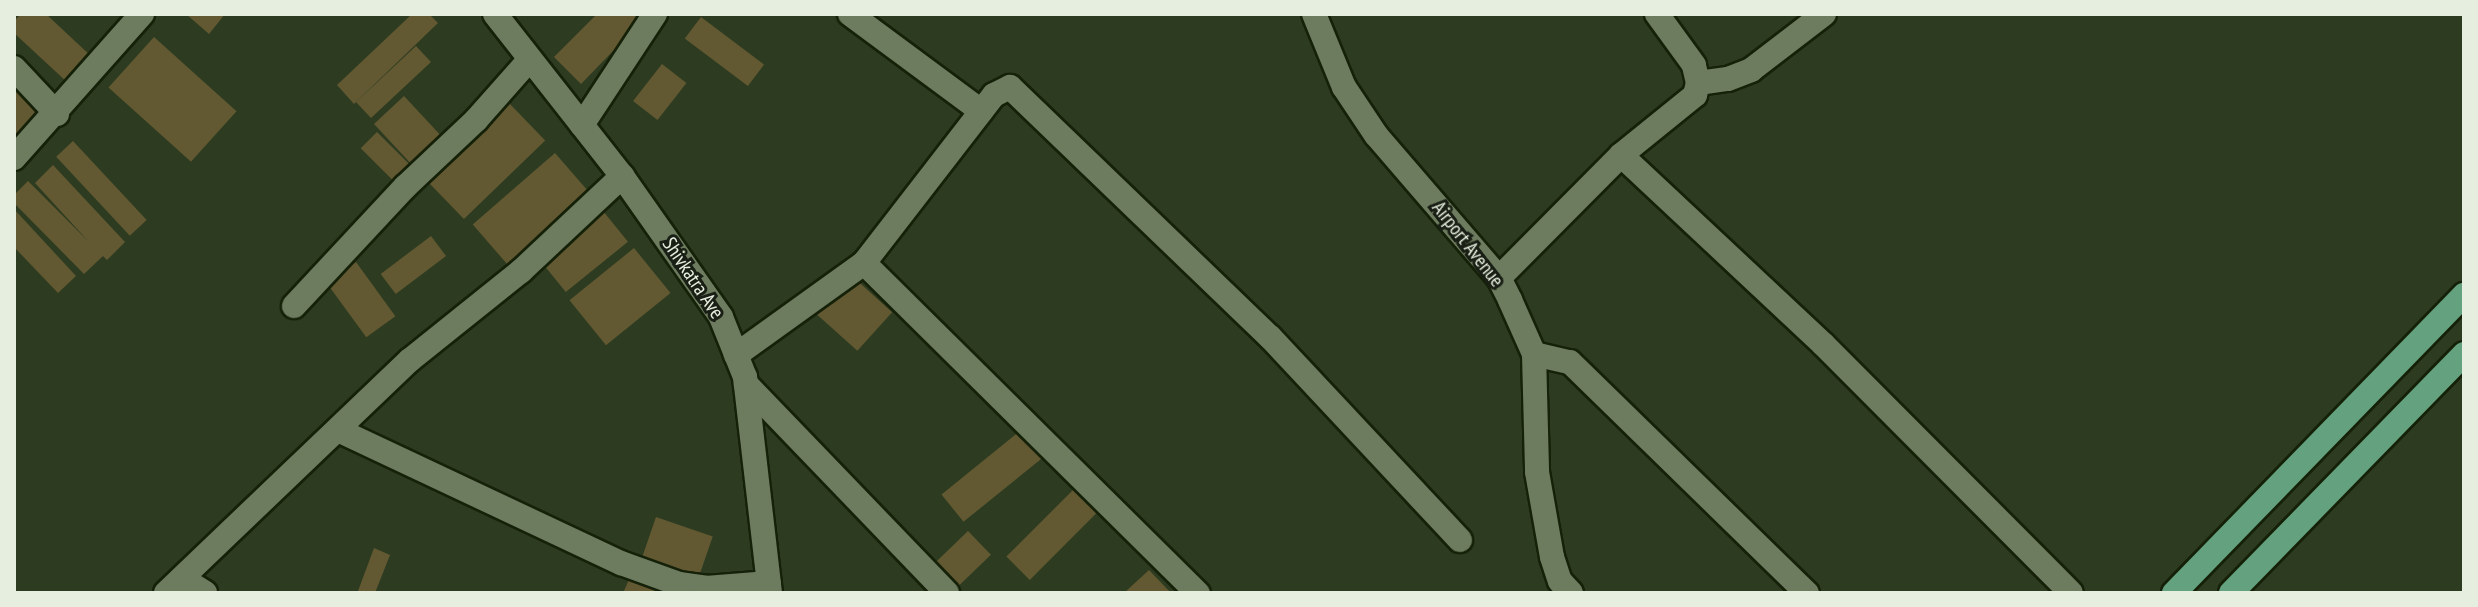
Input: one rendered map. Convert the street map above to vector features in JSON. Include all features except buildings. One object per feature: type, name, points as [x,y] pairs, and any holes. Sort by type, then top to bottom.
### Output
[{"type":"main road","points":[[2174,593],[2464,295]]},
{"type":"main road","points":[[2231,593],[2464,354]]},
{"type":"street","points":[[14,158],[57,114],[142,14]]},
{"type":"street","name":"Shivkatra Ave","points":[[495,14],[622,176],[721,317],[746,384],[769,588]]},
{"type":"street","points":[[582,125],[655,14]]},
{"type":"street","points":[[850,14],[981,111]]},
{"type":"street","name":"Airport Avenue","points":[[1314,14],[1344,87],[1376,135],[1499,278],[1534,354],[1537,472],[1552,557],[1560,581],[1571,593]]},
{"type":"street","points":[[1499,278],[1621,155],[1695,95],[1698,83],[1694,65],[1657,14]]},
{"type":"street","points":[[1698,83],[1728,79],[1751,70],[1824,14]]},
{"type":"street","points":[[294,306],[405,187],[476,120],[530,59]]},
{"type":"street","points":[[14,68],[57,114]]},
{"type":"street","points":[[736,355],[864,263],[994,95],[1010,87],[1270,337],[1460,540]]},
{"type":"street","points":[[1621,155],[1823,344],[2071,593]]},
{"type":"street","points":[[175,586],[410,360],[521,271],[622,176]]},
{"type":"street","points":[[864,263],[1198,593]]},
{"type":"street","points":[[1534,354],[1570,362],[1807,593]]},
{"type":"street","points":[[746,384],[947,593]]},
{"type":"street","points":[[338,430],[621,563],[679,584],[706,588],[769,588]]},
{"type":"street","points":[[175,586],[205,593]]}]
